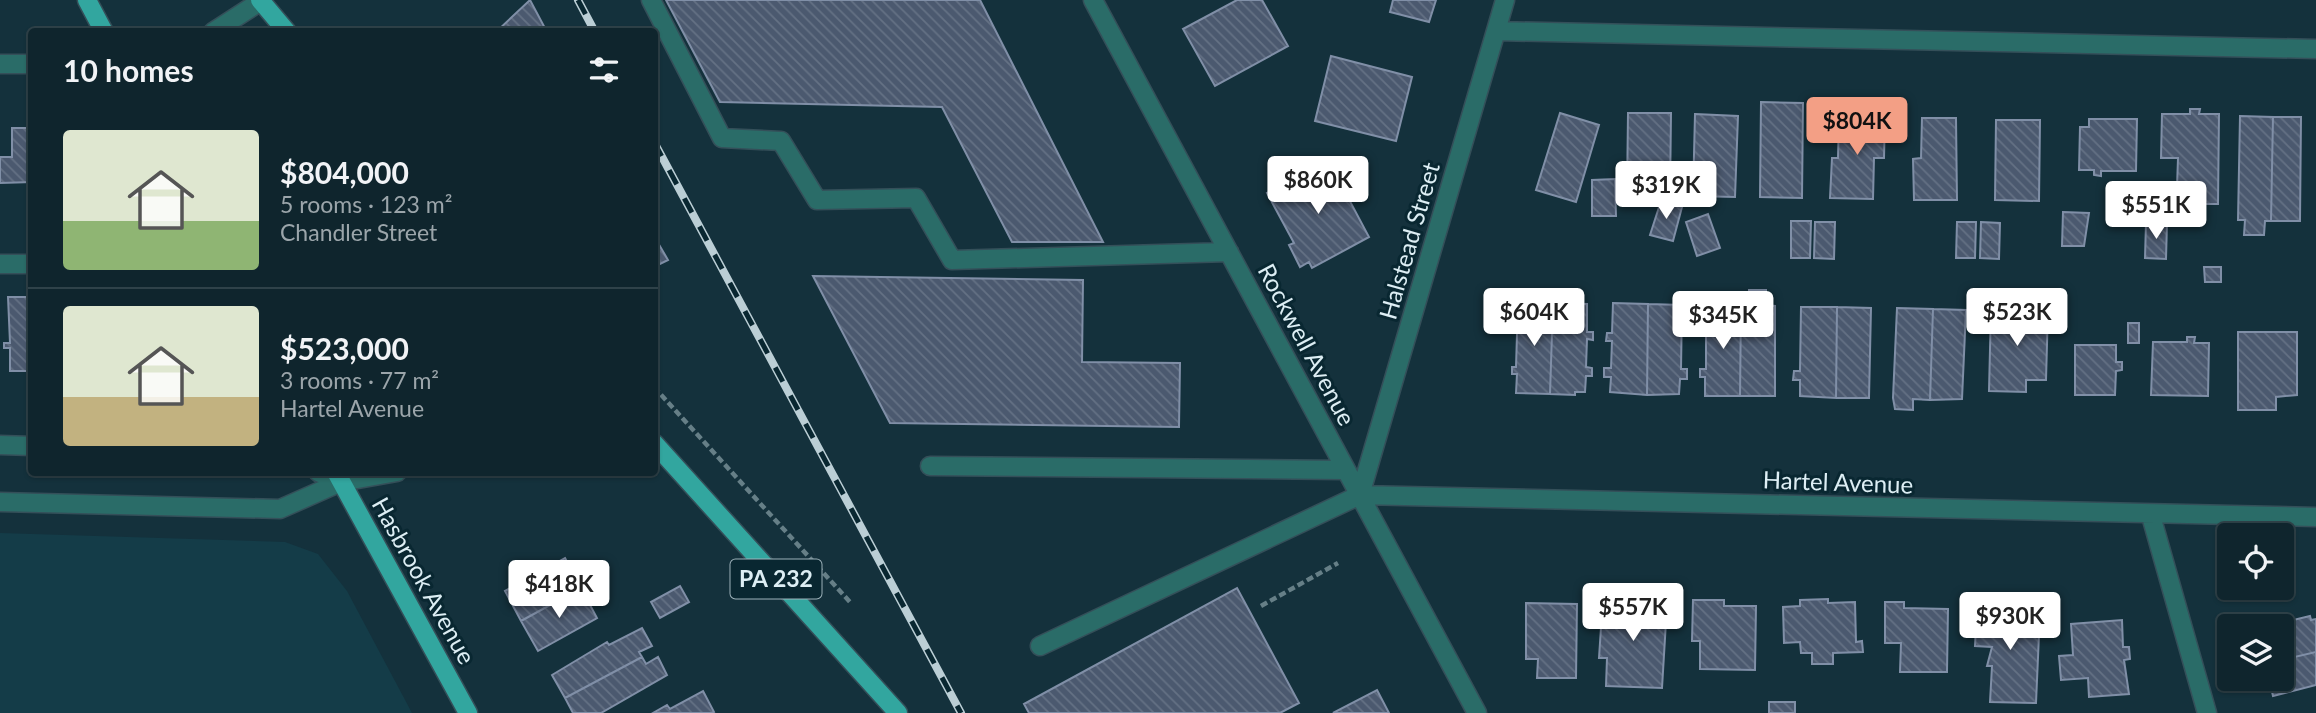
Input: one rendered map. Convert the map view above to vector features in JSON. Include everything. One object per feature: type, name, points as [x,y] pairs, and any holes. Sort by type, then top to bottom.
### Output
[{"type":"main road","points":[[87,0],[102,28]]},
{"type":"main road","points":[[260,0],[284,28]]},
{"type":"main road","name":"PA 232","points":[[658,447],[898,713]]},
{"type":"main road","name":"Hasbrook Avenue","points":[[339,477],[468,713]]},
{"type":"street","points":[[219,28],[260,0]]},
{"type":"street","points":[[651,0],[722,138],[781,141],[817,200],[916,198],[952,260],[1229,252]]},
{"type":"street","name":"Rockwell Avenue","points":[[1093,0],[1477,713]]},
{"type":"street","name":"Halstead Street","points":[[1360,495],[1505,0]]},
{"type":"street","points":[[1497,31],[2316,49]]},
{"type":"street","points":[[0,64],[28,64]]},
{"type":"street","points":[[0,264],[28,264]]},
{"type":"street","points":[[0,445],[28,446]]},
{"type":"street","points":[[930,466],[1344,470]]},
{"type":"street","points":[[0,502],[280,509],[339,477]]},
{"type":"street","points":[[1040,646],[1360,495]]},
{"type":"street","name":"Hartel Avenue","points":[[1360,495],[2151,516],[2316,517]]},
{"type":"street","points":[[2151,516],[2207,713]]},
{"type":"path","points":[[658,391],[850,602]]},
{"type":"path","points":[[1261,606],[1338,563]]},
{"type":"shaded area","points":[[0,533],[285,542],[318,554],[347,591],[412,713],[0,713]]},
{"type":"building","points":[[530,0],[545,28],[500,28]]},
{"type":"building","points":[[666,0],[980,0],[1103,242],[1012,242],[942,107],[720,102]]},
{"type":"building","points":[[1237,0],[1262,0],[1288,46],[1215,86],[1183,29]]},
{"type":"building","points":[[1393,0],[1436,0],[1429,22],[1390,12]]},
{"type":"building","points":[[1331,56],[1412,77],[1396,141],[1315,121]]},
{"type":"building","points":[[1761,102],[1803,103],[1802,198],[1760,197]]},
{"type":"building","points":[[2190,109],[2200,109],[2199,114],[2219,114],[2218,204],[2192,204],[2192,193],[2185,193],[2185,188],[2177,187],[2178,158],[2161,158],[2162,114],[2190,114]]},
{"type":"building","points":[[1560,113],[1599,125],[1576,202],[1536,190]]},
{"type":"building","points":[[1628,113],[1671,113],[1670,195],[1627,195]]},
{"type":"building","points":[[1695,114],[1738,116],[1735,197],[1693,196]]},
{"type":"building","points":[[1839,116],[1885,117],[1884,158],[1874,158],[1873,199],[1830,198],[1832,158],[1838,158]]},
{"type":"building","points":[[2240,116],[2273,117],[2271,221],[2265,221],[2264,235],[2244,235],[2245,220],[2238,220]]},
{"type":"building","points":[[2273,117],[2301,117],[2300,221],[2271,221]]},
{"type":"building","points":[[1922,118],[1956,118],[1957,200],[1914,200],[1913,159],[1921,158]]},
{"type":"building","points":[[2089,119],[2137,119],[2136,171],[2101,171],[2101,176],[2094,175],[2094,170],[2079,170],[2080,127],[2089,127]]},
{"type":"building","points":[[1996,120],[2040,120],[2039,201],[1995,200]]},
{"type":"building","points":[[12,128],[28,128],[28,182],[0,183],[0,157],[12,157]]},
{"type":"building","points":[[1328,160],[1369,237],[1312,268],[1309,262],[1300,267],[1289,245],[1294,243],[1267,193]]},
{"type":"building","points":[[1615,179],[1616,216],[1592,216],[1592,180]]},
{"type":"building","points":[[1661,201],[1682,207],[1673,241],[1650,235]]},
{"type":"building","points":[[2063,212],[2089,213],[2084,246],[2062,246]]},
{"type":"building","points":[[1708,214],[1720,248],[1697,256],[1686,222]]},
{"type":"building","points":[[1791,221],[1811,221],[1810,258],[1791,258]]},
{"type":"building","points":[[1815,222],[1835,222],[1834,259],[1814,258]]},
{"type":"building","points":[[1957,222],[1976,222],[1975,258],[1956,258]]},
{"type":"building","points":[[1981,222],[2000,223],[1999,259],[1980,258]]},
{"type":"building","points":[[2146,223],[2167,223],[2166,259],[2145,258]]},
{"type":"building","points":[[658,243],[668,260],[658,265]]},
{"type":"building","points":[[2204,267],[2221,267],[2221,282],[2205,282]]},
{"type":"building","points":[[813,276],[1083,280],[1082,362],[1180,363],[1179,427],[890,423]]},
{"type":"building","points":[[1749,290],[1766,290],[1766,305],[1775,306],[1775,396],[1740,396],[1741,305],[1749,305]]},
{"type":"building","points":[[8,297],[28,297],[28,371],[10,371],[10,348],[4,348],[4,343],[10,343]]},
{"type":"building","points":[[1518,302],[1553,303],[1550,394],[1516,393],[1517,374],[1512,374],[1512,367],[1516,367]]},
{"type":"building","points":[[1553,303],[1587,304],[1587,332],[1593,332],[1593,340],[1587,339],[1586,367],[1592,368],[1592,376],[1586,376],[1585,392],[1575,392],[1575,395],[1550,394]]},
{"type":"building","points":[[1613,303],[1648,304],[1647,395],[1610,392],[1611,377],[1604,377],[1604,368],[1611,368],[1612,341],[1606,341],[1607,333],[1612,333]]},
{"type":"building","points":[[1648,304],[1682,305],[1681,369],[1687,369],[1687,379],[1680,379],[1679,394],[1647,395]]},
{"type":"building","points":[[1706,305],[1741,305],[1740,396],[1705,396],[1705,377],[1700,377],[1700,369],[1706,369]]},
{"type":"building","points":[[1801,307],[1837,307],[1836,398],[1800,396],[1800,380],[1793,380],[1794,371],[1800,371]]},
{"type":"building","points":[[1837,307],[1871,308],[1869,398],[1836,398]]},
{"type":"building","points":[[1897,308],[1933,309],[1930,400],[1913,399],[1913,410],[1895,409],[1893,398]]},
{"type":"building","points":[[1991,308],[2048,309],[2046,380],[2026,380],[2026,392],[1989,391]]},
{"type":"building","points":[[1933,309],[1966,310],[1962,399],[1930,400]]},
{"type":"building","points":[[2128,323],[2139,323],[2139,343],[2128,343]]},
{"type":"building","points":[[2238,332],[2297,332],[2297,395],[2276,397],[2276,410],[2238,410]]},
{"type":"building","points":[[2187,337],[2195,337],[2194,343],[2209,343],[2208,396],[2151,395],[2153,342],[2187,342]]},
{"type":"building","points":[[2075,345],[2116,345],[2116,362],[2122,362],[2122,370],[2116,371],[2115,395],[2075,395]]},
{"type":"building","points":[[565,558],[581,588],[521,621],[505,591]]},
{"type":"building","points":[[680,586],[689,602],[660,618],[651,602]]},
{"type":"building","points":[[581,588],[597,618],[538,651],[521,621]]},
{"type":"building","points":[[1237,588],[1299,703],[1280,713],[1029,713],[1024,704]]},
{"type":"building","points":[[1603,597],[1622,598],[1622,604],[1667,605],[1662,688],[1606,686],[1607,658],[1599,658]]},
{"type":"building","points":[[1828,599],[1828,603],[1855,602],[1856,642],[1862,641],[1863,652],[1833,653],[1833,664],[1812,664],[1812,653],[1801,653],[1800,642],[1784,643],[1783,607],[1800,606],[1800,600]]},
{"type":"building","points":[[1693,600],[1724,600],[1724,606],[1756,606],[1755,670],[1700,669],[1700,641],[1692,641]]},
{"type":"building","points":[[1885,602],[1904,602],[1904,608],[1948,609],[1947,672],[1900,672],[1901,643],[1885,643]]},
{"type":"building","points":[[1526,603],[1577,604],[1576,678],[1537,678],[1538,659],[1526,659]]},
{"type":"building","points":[[1977,606],[1995,606],[1995,610],[2040,612],[2036,703],[1990,702],[1992,666],[1987,666],[1992,647],[1975,646]]},
{"type":"building","points":[[2310,616],[2311,620],[2316,619],[2316,652],[2294,657],[2294,620]]},
{"type":"building","points":[[2122,620],[2123,647],[2129,647],[2130,659],[2124,660],[2129,694],[2089,697],[2088,678],[2061,680],[2059,656],[2073,655],[2071,624]]},
{"type":"building","points":[[642,628],[652,646],[639,652],[642,657],[565,698],[552,675],[607,642],[609,645]]},
{"type":"building","points":[[2316,652],[2316,685],[2294,691],[2294,657]]},
{"type":"building","points":[[642,657],[646,664],[658,657],[667,675],[601,713],[573,713],[565,698]]},
{"type":"building","points":[[1377,690],[1389,713],[1333,713]]},
{"type":"building","points":[[703,691],[714,712],[712,713],[653,713],[667,705],[670,709]]},
{"type":"building","points":[[2272,691],[2293,691],[2273,696]]},
{"type":"building","points":[[1769,702],[1795,702],[1795,713],[1769,713]]},
{"type":"railway","points":[[578,0],[593,28]]},
{"type":"railway","points":[[658,149],[961,713]]}]
